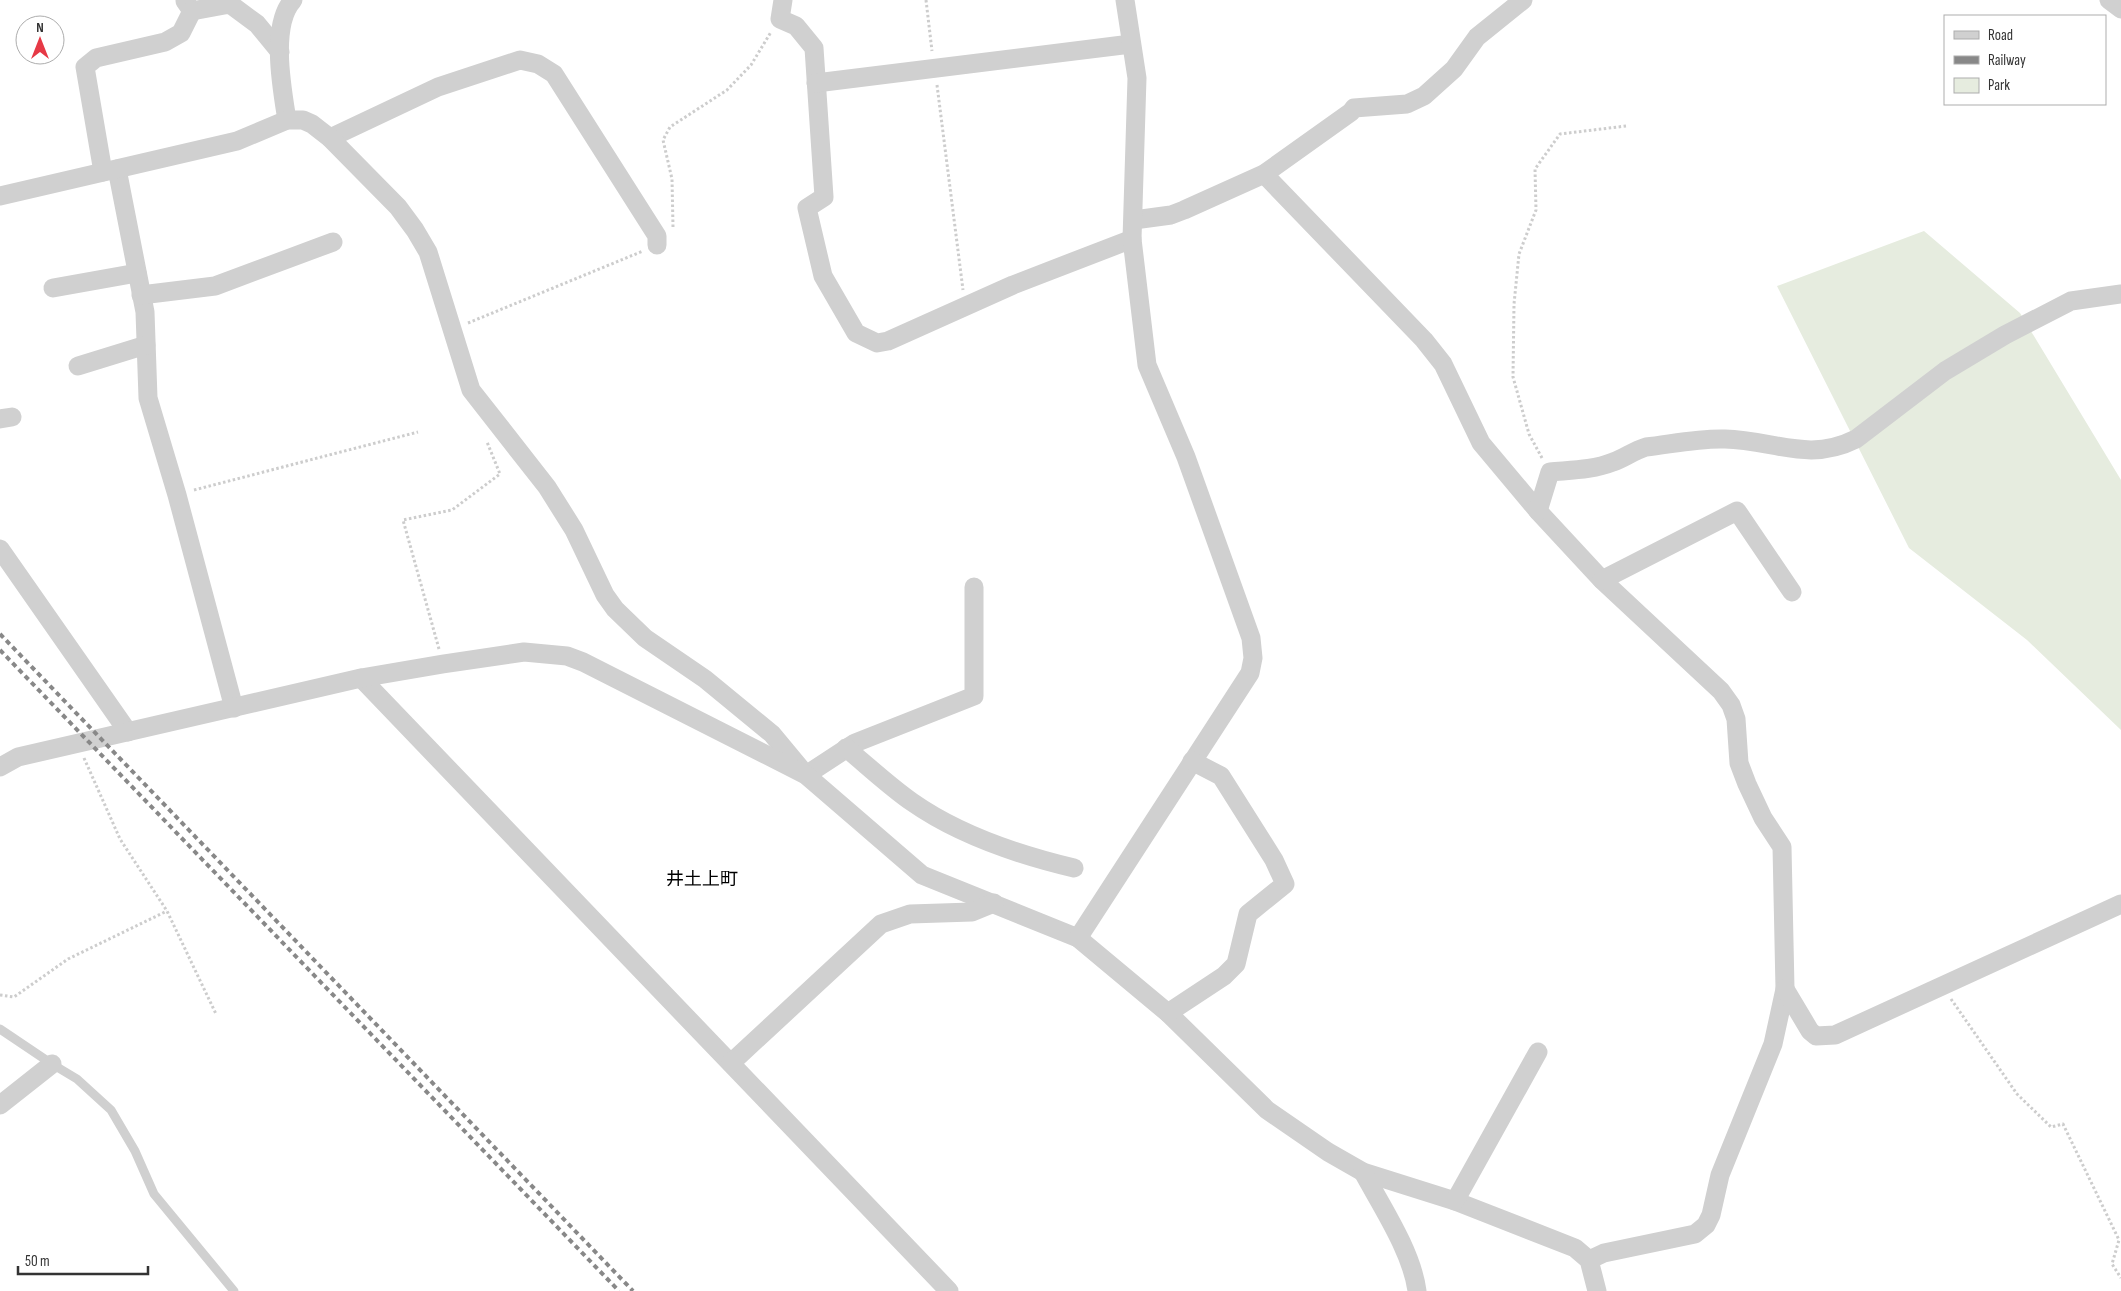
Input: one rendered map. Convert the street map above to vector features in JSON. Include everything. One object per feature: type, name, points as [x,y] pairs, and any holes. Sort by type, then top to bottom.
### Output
[{"type":"street","points":[[287,120],[280,52],[280,32],[289,4],[293,0]]},
{"type":"street","points":[[783,0],[780,19],[796,26],[814,48],[824,197],[806,208],[824,276],[856,333],[877,343],[888,341],[1133,229],[1264,174],[1354,108],[1406,104],[1424,96],[1454,69],[1478,37],[1523,0]]},
{"type":"street","points":[[1078,938],[1250,673],[1253,658],[1251,638],[1186,457],[1147,365],[1133,229],[1137,78],[1125,0]]},
{"type":"street","points":[[2109,0],[2121,9]]},
{"type":"street","points":[[234,708],[177,495],[148,398],[145,312],[137,273],[85,67],[96,58],[165,42],[181,32],[188,5],[230,4],[257,24],[280,52]]},
{"type":"street","points":[[816,83],[1131,44]]},
{"type":"street","points":[[330,138],[438,87],[520,60],[538,64],[554,74],[657,236],[657,245]]},
{"type":"street","points":[[0,196],[237,141],[287,120],[303,120],[330,138],[398,207],[420,237],[428,252],[471,390],[547,487],[574,530],[606,595],[615,609],[645,638],[705,679],[772,734],[806,775],[922,875],[1078,938],[1168,1013],[1267,1110],[1328,1152],[1363,1172],[1455,1201],[1575,1248],[1589,1260],[1597,1291]]},
{"type":"street","points":[[1264,174],[1424,340],[1443,364],[1481,443],[1538,511],[1602,580],[1721,691],[1736,719],[1739,763],[1763,818],[1782,847],[1785,990],[1773,1044],[1720,1176],[1706,1225],[1695,1234],[1604,1253],[1589,1260]]},
{"type":"street","points":[[141,295],[215,286],[333,242]]},
{"type":"street","points":[[53,288],[137,273]]},
{"type":"street","points":[[1538,511],[1550,472],[1594,468],[1614,462],[1646,447],[1723,438],[1805,451],[1830,450],[1856,439],[1945,371],[2005,334],[2070,301],[2121,294]]},
{"type":"street","points":[[78,366],[146,345]]},
{"type":"street","points":[[1602,580],[1738,511],[1792,592]]},
{"type":"street","points":[[0,550],[128,732]]},
{"type":"street","points":[[806,775],[854,743],[974,696],[974,587]]},
{"type":"street","points":[[0,767],[18,757],[361,678],[524,652],[567,656],[583,662],[806,775]]},
{"type":"street","points":[[361,678],[950,1291]]},
{"type":"street","points":[[846,748],[912,802],[959,829],[1050,862],[1074,868]]},
{"type":"street","points":[[1168,1013],[1224,976],[1236,964],[1248,914],[1284,884],[1274,860],[1220,776],[1192,761]]},
{"type":"street","points":[[731,1063],[881,924],[910,914],[972,912],[994,903]]},
{"type":"street","points":[[1785,990],[1810,1031],[1816,1036],[1835,1035],[2121,904]]},
{"type":"street","points":[[1455,1201],[1538,1052]]},
{"type":"street","points":[[0,1105],[52,1064]]},
{"type":"street","points":[[1363,1172],[1404,1250],[1417,1291]]},
{"type":"lane","points":[[0,1029],[77,1079],[112,1110],[135,1151],[154,1194],[234,1291]]},
{"type":"path","points":[[926,0],[933,59]]},
{"type":"path","points":[[936,79],[965,306]]},
{"type":"path","points":[[1550,472],[1529,434],[1513,377],[1514,304],[1519,254],[1536,210],[1535,169],[1560,134],[1626,126]]},
{"type":"path","points":[[177,495],[418,432]]},
{"type":"path","points":[[443,664],[403,520],[452,510],[500,474],[484,434]]},
{"type":"path","points":[[78,744],[120,839],[167,911],[216,1014]]},
{"type":"path","points":[[0,995],[14,997],[68,959],[167,911]]},
{"type":"path","points":[[1942,987],[2017,1094],[2051,1126],[2063,1124],[2119,1240],[2112,1264],[2121,1278]]},
{"type":"green space","points":[[1924,231],[2020,313],[2121,480],[2121,730],[2027,640],[1909,548],[1777,286]]},
{"type":"railway","points":[[0,634],[633,1291]]},
{"type":"railway","points":[[0,650],[619,1291]]},
{"type":"district","name":"井土上町","points":[[702,879]]}]
